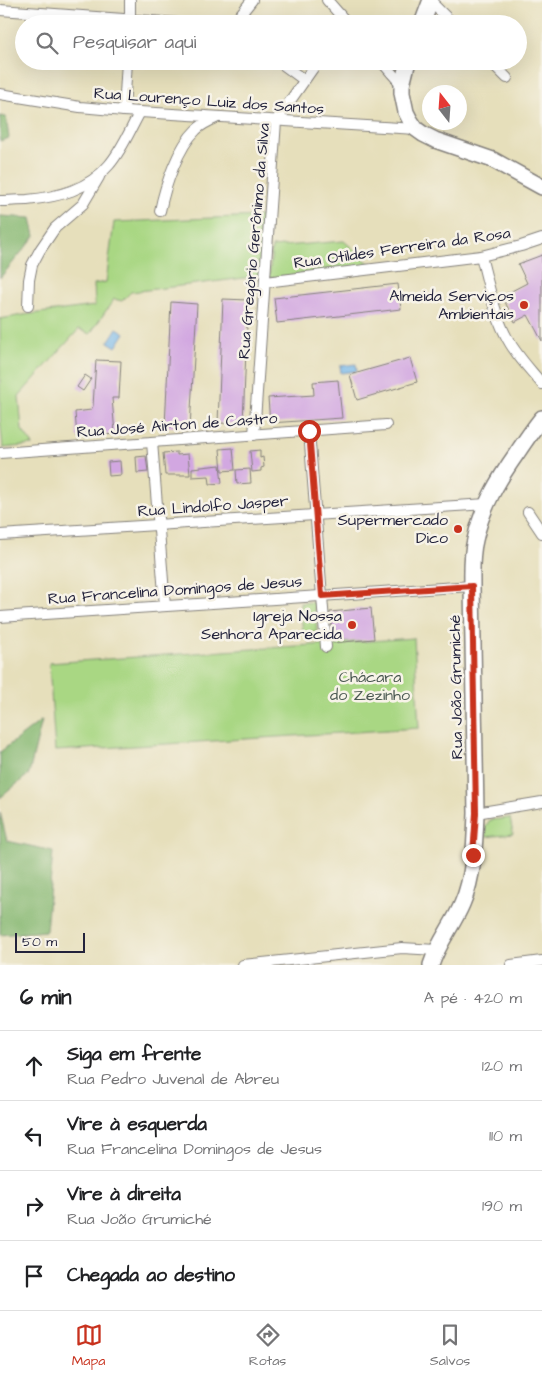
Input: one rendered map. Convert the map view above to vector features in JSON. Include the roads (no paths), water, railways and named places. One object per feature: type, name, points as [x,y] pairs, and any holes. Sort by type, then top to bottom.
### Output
[{"type":"main road","points":[[426,15],[431,1]]},
{"type":"main road","points":[[406,70],[402,93],[406,112],[416,129],[435,140],[501,164],[542,187]]},
{"type":"main road","name":"Rua João Grumiché","points":[[431,965],[436,950],[467,891],[472,865],[476,813],[472,586],[475,539],[482,514],[492,491],[542,418]]},
{"type":"street","points":[[130,0],[130,15]]},
{"type":"street","points":[[240,15],[252,0]]},
{"type":"street","points":[[327,0],[339,15]]},
{"type":"street","points":[[431,1],[444,15]]},
{"type":"street","points":[[0,10],[59,15]]},
{"type":"street","points":[[124,112],[126,70]]},
{"type":"street","points":[[290,70],[304,80]]},
{"type":"street","name":"Rua Gregório Gerônimo da Silva","points":[[254,434],[276,121],[311,70]]},
{"type":"street","points":[[389,70],[402,85]]},
{"type":"street","points":[[499,70],[507,78]]},
{"type":"street","name":"Rua Lourenço Luiz dos Santos","points":[[0,94],[124,112],[416,129]]},
{"type":"street","points":[[28,306],[32,264],[40,250],[55,228],[82,204],[100,174],[115,157],[140,112]]},
{"type":"street","points":[[160,211],[168,179],[187,142],[194,131],[217,117]]},
{"type":"street","points":[[0,201],[29,200],[60,195],[84,186],[100,174]]},
{"type":"street","name":"Rua Otildes Ferreira da Rosa","points":[[265,282],[481,256],[542,239]]},
{"type":"street","points":[[481,256],[500,323],[505,334],[520,357],[542,384]]},
{"type":"street","name":"Rua José Airton de Castro","points":[[0,453],[386,425]]},
{"type":"street","points":[[309,431],[326,647]]},
{"type":"street","points":[[152,442],[165,606]]},
{"type":"street","name":"Rua Lindolfo Jasper","points":[[0,535],[487,504]]},
{"type":"street","points":[[528,512],[542,533]]},
{"type":"street","name":"Rua Francelina Domingos de Jesus","points":[[0,617],[472,586]]},
{"type":"street","points":[[476,813],[542,802]]},
{"type":"street","points":[[243,965],[402,948],[436,950]]},
{"type":"street","points":[[510,965],[542,961]]},
{"type":"water","points":[[117,328],[125,333],[116,347],[108,342]]},
{"type":"water","points":[[356,364],[357,371],[341,373],[340,366]]},
{"type":"place","name":"Almeida Serviços Ambientais","points":[[524,305]]},
{"type":"place","name":"Supermercado Dico","points":[[458,529]]},
{"type":"place","name":"Igreja Nossa Senhora Aparecida","points":[[352,625]]},
{"type":"park label","name":"Chácara do Zezinho","points":[[370,686]]}]
